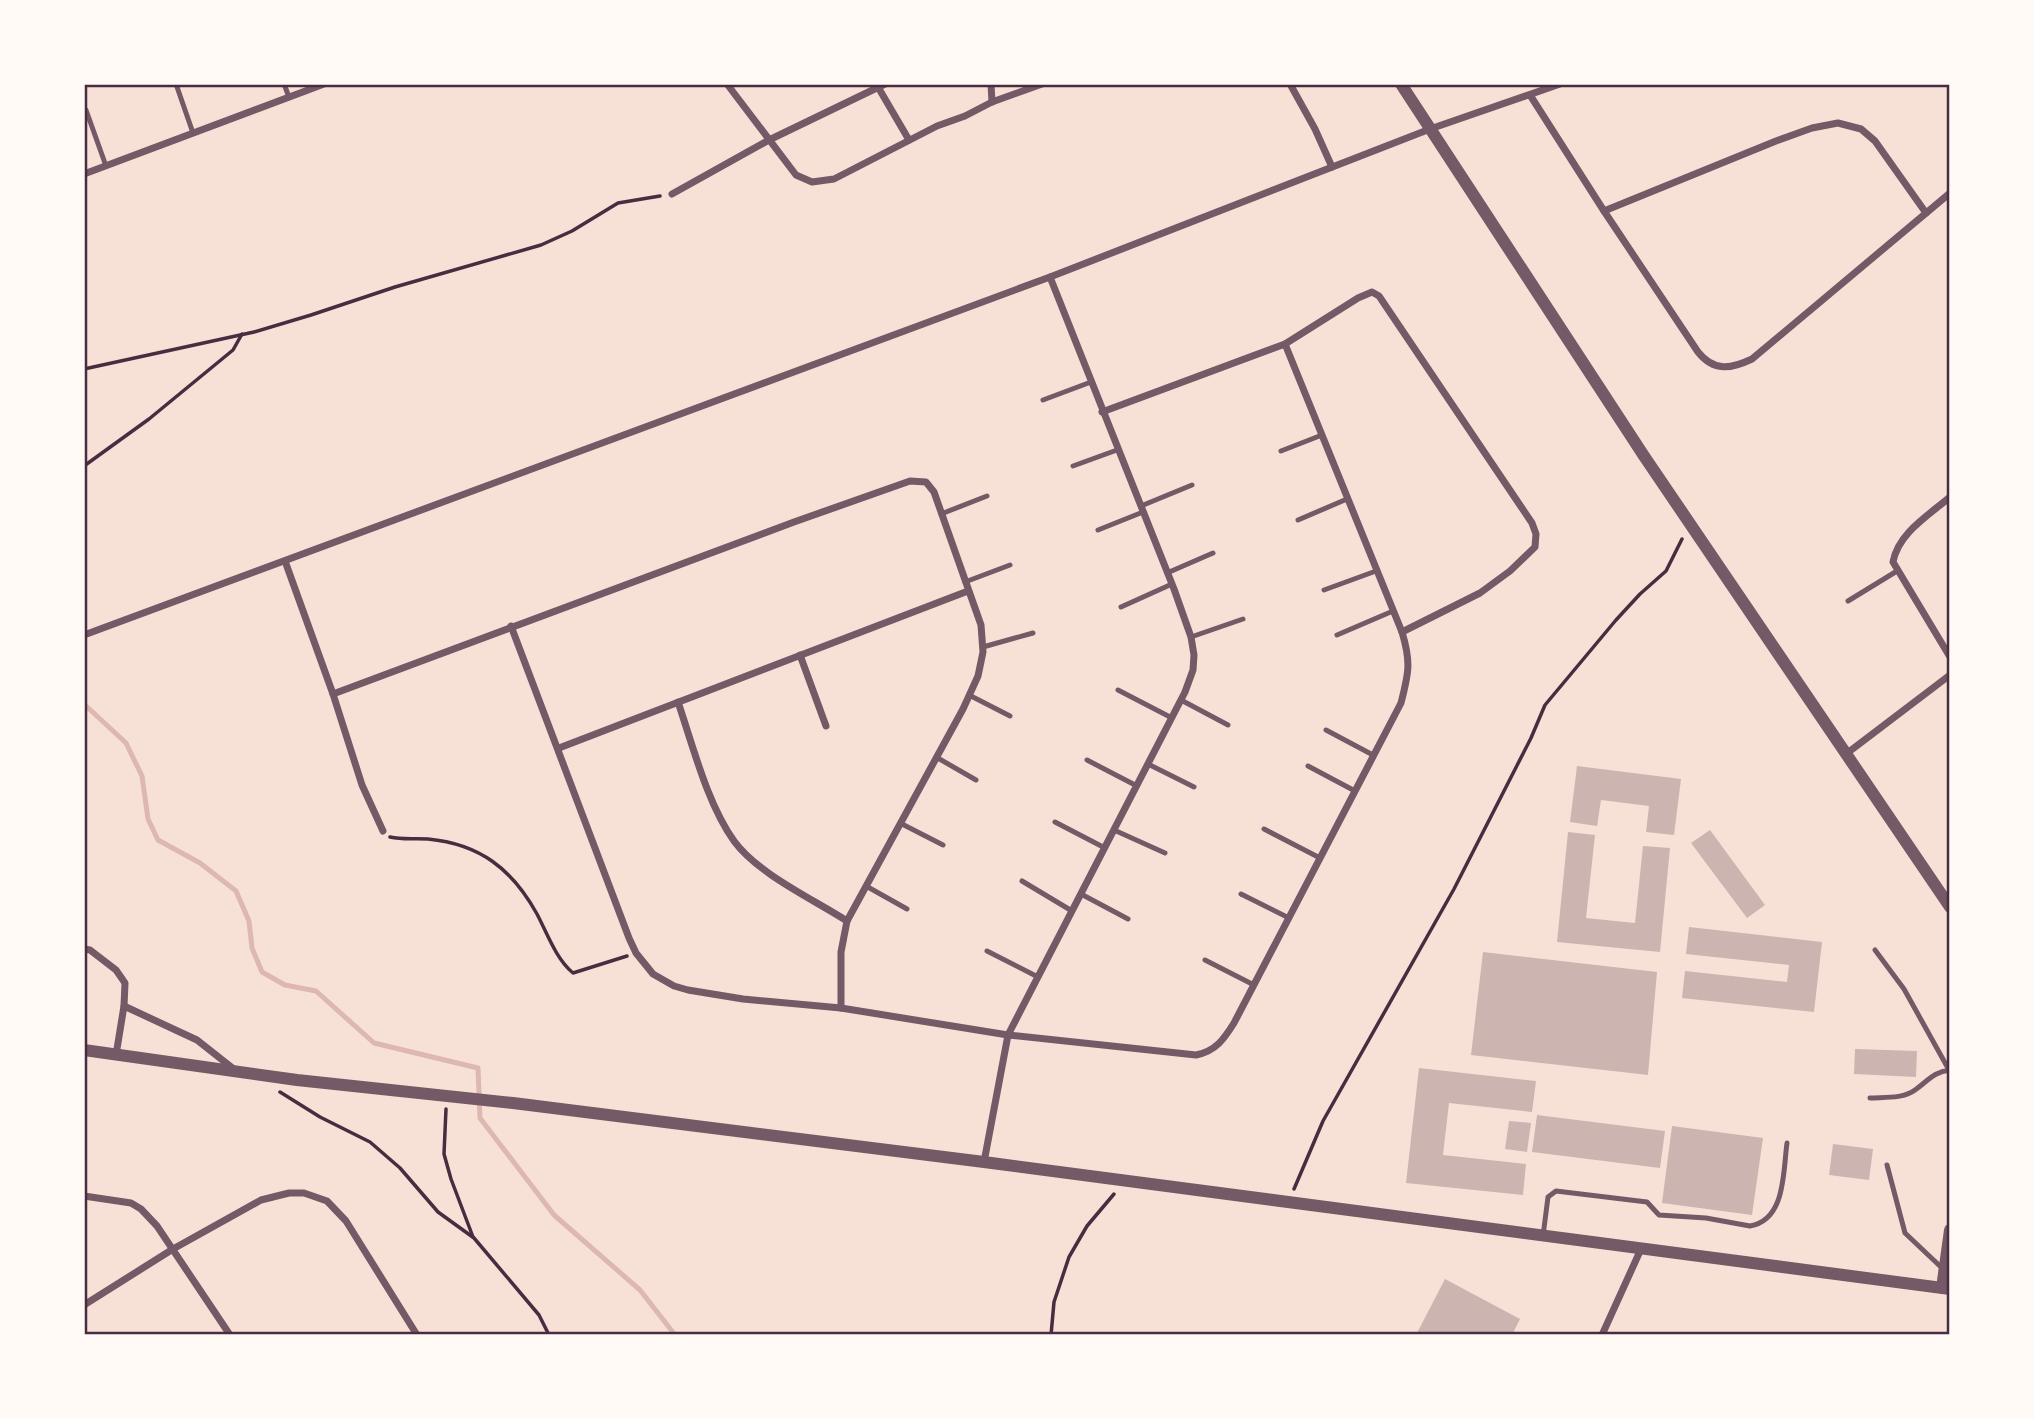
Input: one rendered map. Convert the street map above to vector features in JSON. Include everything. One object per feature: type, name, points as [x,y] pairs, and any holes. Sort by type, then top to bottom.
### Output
[{"type":"street","points":[[84,174],[324,84]]},
{"type":"street","points":[[727,84],[796,175],[820,183],[840,177],[909,140],[992,102],[1042,84]]},
{"type":"street","points":[[991,84],[992,102]]},
{"type":"street","points":[[1290,84],[1332,167]]},
{"type":"street","points":[[1401,84],[1691,526],[1950,907]]},
{"type":"street","points":[[84,635],[1050,277],[1430,129],[1560,84]]},
{"type":"street","points":[[672,194],[768,140],[881,86],[909,140]]},
{"type":"street","points":[[1530,95],[1698,352],[1709,363],[1724,368],[1752,359],[1950,193]]},
{"type":"street","points":[[1604,211],[1776,141],[1812,128],[1838,123],[1861,129],[1875,141],[1926,214]]},
{"type":"street","points":[[984,1162],[1009,1035],[1172,718],[1193,670],[1191,637],[1172,584],[1050,277]]},
{"type":"street","points":[[1102,412],[1285,344],[1358,298],[1372,292],[1379,296],[1535,529],[1537,541],[1535,547],[1510,571],[1480,593],[1402,632]]},
{"type":"street","points":[[511,626],[636,953],[653,974],[674,986],[743,999],[841,1008],[1009,1035],[1196,1055],[1207,1053],[1225,1038],[1254,985],[1401,703],[1408,676],[1409,655],[1402,632],[1285,344]]},
{"type":"street","points":[[333,694],[511,626],[910,481],[926,482],[934,492],[981,625],[982,647],[978,676],[847,921],[841,952],[841,1008]]},
{"type":"street","points":[[1950,497],[1899,545],[1893,562],[1950,657]]},
{"type":"street","points":[[285,561],[333,694],[362,785],[383,831]]},
{"type":"street","points":[[559,748],[968,591]]},
{"type":"street","points":[[800,655],[825,726]]},
{"type":"street","points":[[1846,754],[1950,675]]},
{"type":"street","points":[[678,702],[709,791],[735,842],[770,873],[847,921]]},
{"type":"street","points":[[84,948],[116,970],[125,983],[116,1055]]},
{"type":"street","points":[[124,1006],[197,1040],[238,1071]]},
{"type":"street","points":[[84,1051],[984,1162],[1946,1289],[1944,1270],[1950,1230]]},
{"type":"street","points":[[84,1305],[173,1249],[261,1200],[289,1193],[315,1196],[327,1201],[346,1221],[417,1335]]},
{"type":"street","points":[[84,1196],[136,1205],[151,1219],[230,1335]]},
{"type":"street","points":[[1602,1335],[1641,1249]]},
{"type":"lane","points":[[176,84],[193,133]]},
{"type":"lane","points":[[284,84],[289,97]]},
{"type":"lane","points":[[86,110],[106,166]]},
{"type":"lane","points":[[1044,400],[1091,382]]},
{"type":"lane","points":[[1281,452],[1322,435]]},
{"type":"lane","points":[[1073,466],[1117,450]]},
{"type":"lane","points":[[1098,530],[1192,485]]},
{"type":"lane","points":[[941,514],[987,496]]},
{"type":"lane","points":[[1298,520],[1348,499]]},
{"type":"lane","points":[[1167,573],[1213,553]]},
{"type":"lane","points":[[965,582],[1010,565]]},
{"type":"lane","points":[[1324,590],[1376,571]]},
{"type":"lane","points":[[1849,601],[1897,571]]},
{"type":"lane","points":[[1121,607],[1172,584]]},
{"type":"lane","points":[[1338,635],[1393,611]]},
{"type":"lane","points":[[1191,637],[1243,619]]},
{"type":"lane","points":[[982,647],[1033,633]]},
{"type":"lane","points":[[1118,690],[1172,718]]},
{"type":"lane","points":[[969,695],[1010,716]]},
{"type":"lane","points":[[1181,700],[1228,725]]},
{"type":"lane","points":[[1326,730],[1373,755]]},
{"type":"lane","points":[[935,757],[976,780]]},
{"type":"lane","points":[[1087,760],[1137,786]]},
{"type":"lane","points":[[1148,764],[1195,787]]},
{"type":"lane","points":[[1308,766],[1355,791]]},
{"type":"lane","points":[[1055,822],[1105,848]]},
{"type":"lane","points":[[900,823],[943,845]]},
{"type":"lane","points":[[1264,829],[1320,858]]},
{"type":"lane","points":[[1114,830],[1165,853]]},
{"type":"lane","points":[[1022,881],[1072,911]]},
{"type":"lane","points":[[866,886],[907,909]]},
{"type":"lane","points":[[1081,894],[1128,919]]},
{"type":"lane","points":[[1241,894],[1289,918]]},
{"type":"lane","points":[[1870,1098],[1901,1096],[1914,1091],[1938,1072],[1949,1070],[1904,989],[1875,950]]},
{"type":"lane","points":[[987,951],[1038,977]]},
{"type":"lane","points":[[1205,960],[1254,985]]},
{"type":"lane","points":[[1543,1236],[1548,1198],[1556,1191],[1647,1202],[1659,1215],[1757,1225],[1774,1212],[1780,1196],[1787,1143]]},
{"type":"lane","points":[[1887,1166],[1905,1233],[1944,1270]]},
{"type":"path","points":[[84,369],[243,334],[541,245],[572,231],[618,203],[672,194]]},
{"type":"path","points":[[84,466],[149,419],[233,350],[243,334]]},
{"type":"path","points":[[1288,1203],[1323,1121],[1454,889],[1545,705],[1624,611],[1666,571],[1691,526]]},
{"type":"path","points":[[383,831],[399,839],[427,839],[461,846],[496,862],[522,890],[559,956],[573,974],[636,953]]},
{"type":"path","points":[[260,1074],[286,1097],[370,1142],[400,1168],[438,1212],[474,1238],[539,1315],[549,1335]]},
{"type":"path","points":[[448,1096],[444,1154],[474,1238]]},
{"type":"path","points":[[1051,1335],[1054,1302],[1069,1257],[1087,1226],[1125,1181]]},
{"type":"building","points":[[1577,766],[1681,779],[1674,835],[1646,832],[1649,806],[1601,800],[1597,826],[1570,822]]},
{"type":"building","points":[[1710,830],[1765,905],[1747,918],[1691,843]]},
{"type":"building","points":[[1568,832],[1595,835],[1586,918],[1635,923],[1643,846],[1670,848],[1660,952],[1557,942]]},
{"type":"building","points":[[1689,927],[1822,942],[1814,1012],[1682,998],[1685,971],[1787,982],[1789,965],[1686,954]]},
{"type":"building","points":[[1483,952],[1657,972],[1648,1075],[1471,1055]]},
{"type":"building","points":[[1855,1049],[1917,1051],[1916,1077],[1854,1074]]},
{"type":"building","points":[[1419,1068],[1536,1081],[1532,1112],[1449,1103],[1443,1155],[1526,1164],[1523,1195],[1406,1183]]},
{"type":"building","points":[[1537,1115],[1665,1131],[1660,1168],[1532,1152]]},
{"type":"building","points":[[1509,1121],[1531,1123],[1527,1152],[1505,1149]]},
{"type":"building","points":[[1672,1126],[1763,1138],[1752,1215],[1662,1203]]},
{"type":"building","points":[[1833,1144],[1873,1149],[1869,1180],[1829,1175]]},
{"type":"building","points":[[1445,1279],[1520,1319],[1512,1335],[1416,1335]]},
{"type":"waterway","points":[[84,704],[126,743],[142,776],[148,819],[158,840],[200,863],[236,891],[249,921],[252,948],[262,972],[285,985],[316,991],[374,1043],[478,1068],[480,1118],[554,1215],[640,1290],[675,1335]]}]
